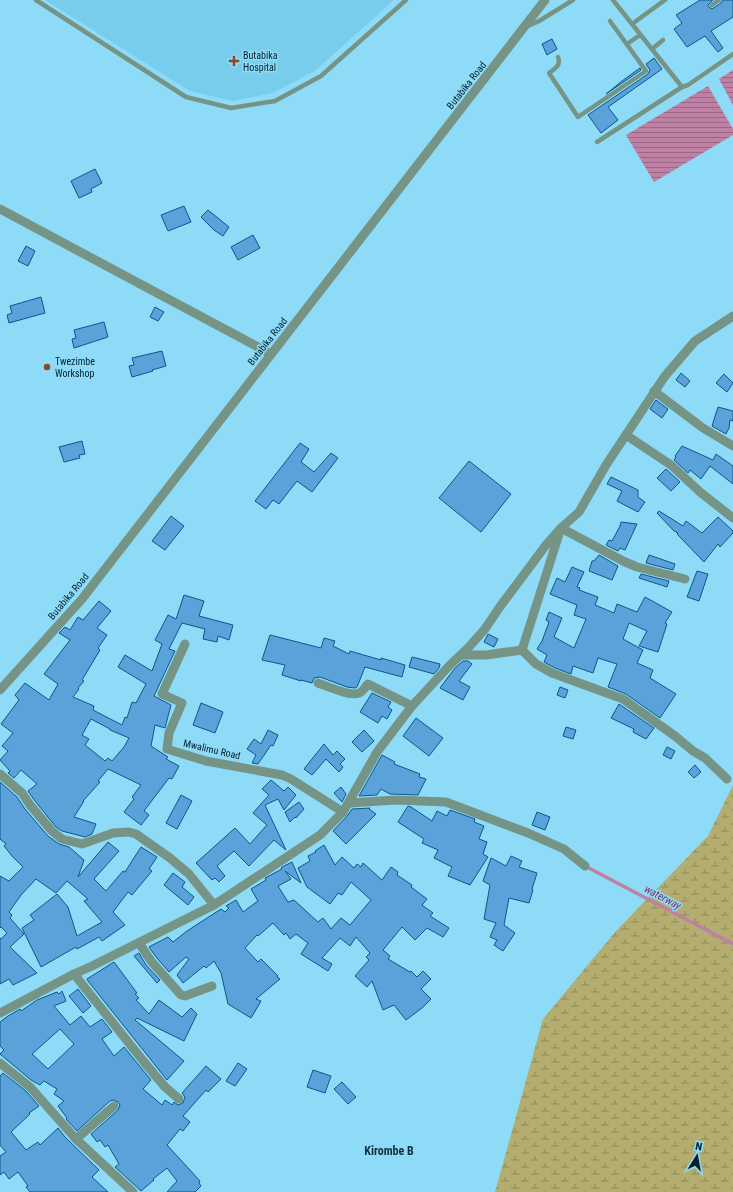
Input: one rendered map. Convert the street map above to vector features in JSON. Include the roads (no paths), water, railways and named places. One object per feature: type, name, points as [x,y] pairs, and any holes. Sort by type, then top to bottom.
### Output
[{"type":"street","name":"Butabika Road","points":[[0,690],[82,599],[544,1]]},
{"type":"street","points":[[0,209],[271,354]]},
{"type":"street","points":[[0,1013],[74,974],[214,905],[320,835],[350,803],[377,752],[412,706],[485,629],[546,545],[561,528],[579,512],[606,464],[654,391],[695,341],[733,316]]},
{"type":"street","points":[[654,391],[702,428],[733,446]]},
{"type":"street","points":[[626,435],[671,465],[700,492],[733,518]]},
{"type":"street","points":[[561,528],[637,567],[685,579]]},
{"type":"street","points":[[522,650],[561,528]]},
{"type":"street","name":"Mwalimu Road","points":[[185,644],[162,694],[182,704],[168,733],[167,749],[206,760],[282,775],[291,779],[343,812]]},
{"type":"street","points":[[461,655],[486,655],[522,650]]},
{"type":"street","points":[[522,650],[536,664],[552,673],[623,700],[675,736],[693,751],[705,758],[727,779]]},
{"type":"street","points":[[318,683],[350,694],[357,694],[361,692],[368,684],[412,706]]},
{"type":"street","points":[[0,774],[22,793],[30,805],[62,839],[82,844],[113,833],[129,832],[136,834],[190,874],[214,905]]},
{"type":"street","points":[[350,803],[395,800],[446,802],[528,833],[564,849],[585,866]]},
{"type":"street","points":[[139,943],[151,961],[181,995],[185,996],[212,986]]},
{"type":"street","points":[[74,974],[144,1062],[165,1086],[179,1099]]},
{"type":"street","points":[[0,1063],[30,1087],[76,1139],[133,1192]]},
{"type":"street","points":[[76,1139],[114,1106]]},
{"type":"lane","points":[[36,0],[186,97],[231,108],[274,101],[321,76],[406,0]]},
{"type":"lane","points":[[524,27],[538,21],[573,0]]},
{"type":"lane","points":[[613,0],[682,87]]},
{"type":"lane","points":[[632,24],[665,0]]},
{"type":"lane","points":[[712,5],[719,0]]},
{"type":"lane","points":[[558,57],[558,66],[549,73],[578,117],[646,71],[610,21]]},
{"type":"lane","points":[[627,44],[640,35]]},
{"type":"lane","points":[[652,49],[663,40]]},
{"type":"lane","points":[[597,142],[682,87],[688,85],[733,54]]},
{"type":"waterway","name":"waterway","points":[[585,866],[733,944]]},
{"type":"place","name":"Butabika Hospital","points":[[234,61]]},
{"type":"place","name":"Twezimbe Workshop","points":[[47,367]]},
{"type":"district","name":"Kirombe B","points":[[389,1151]]}]
